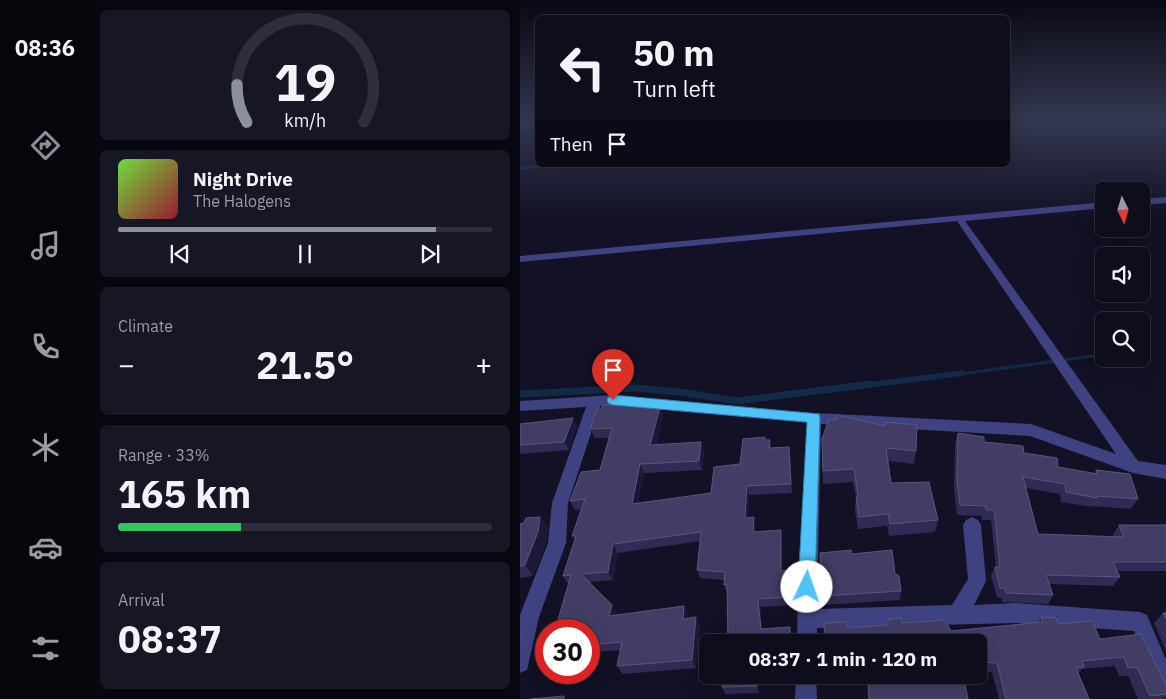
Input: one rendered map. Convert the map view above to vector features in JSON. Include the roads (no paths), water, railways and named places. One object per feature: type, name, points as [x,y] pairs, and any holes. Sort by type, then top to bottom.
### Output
[{"type":"street","points":[[1150,201],[1166,200]]},
{"type":"street","points":[[520,259],[1095,206]]},
{"type":"street","points":[[959,218],[1133,466]]},
{"type":"street","points":[[520,406],[613,400],[814,418],[1031,430],[1133,466],[1166,472]]},
{"type":"street","points":[[520,662],[529,617],[557,543],[560,503],[595,401]]},
{"type":"street","points":[[807,634],[814,418]]},
{"type":"street","points":[[957,615],[977,581],[972,525]]},
{"type":"street","points":[[807,619],[1015,613],[1140,622],[1166,685]]},
{"type":"street","points":[[806,684],[806,699]]},
{"type":"water","points":[[1095,354],[1095,357],[957,376],[956,373]]},
{"type":"waterway","points":[[520,168],[535,167]]},
{"type":"waterway","points":[[861,386],[963,373]]},
{"type":"waterway","points":[[520,394],[636,388],[680,392],[737,401],[871,384]]}]
